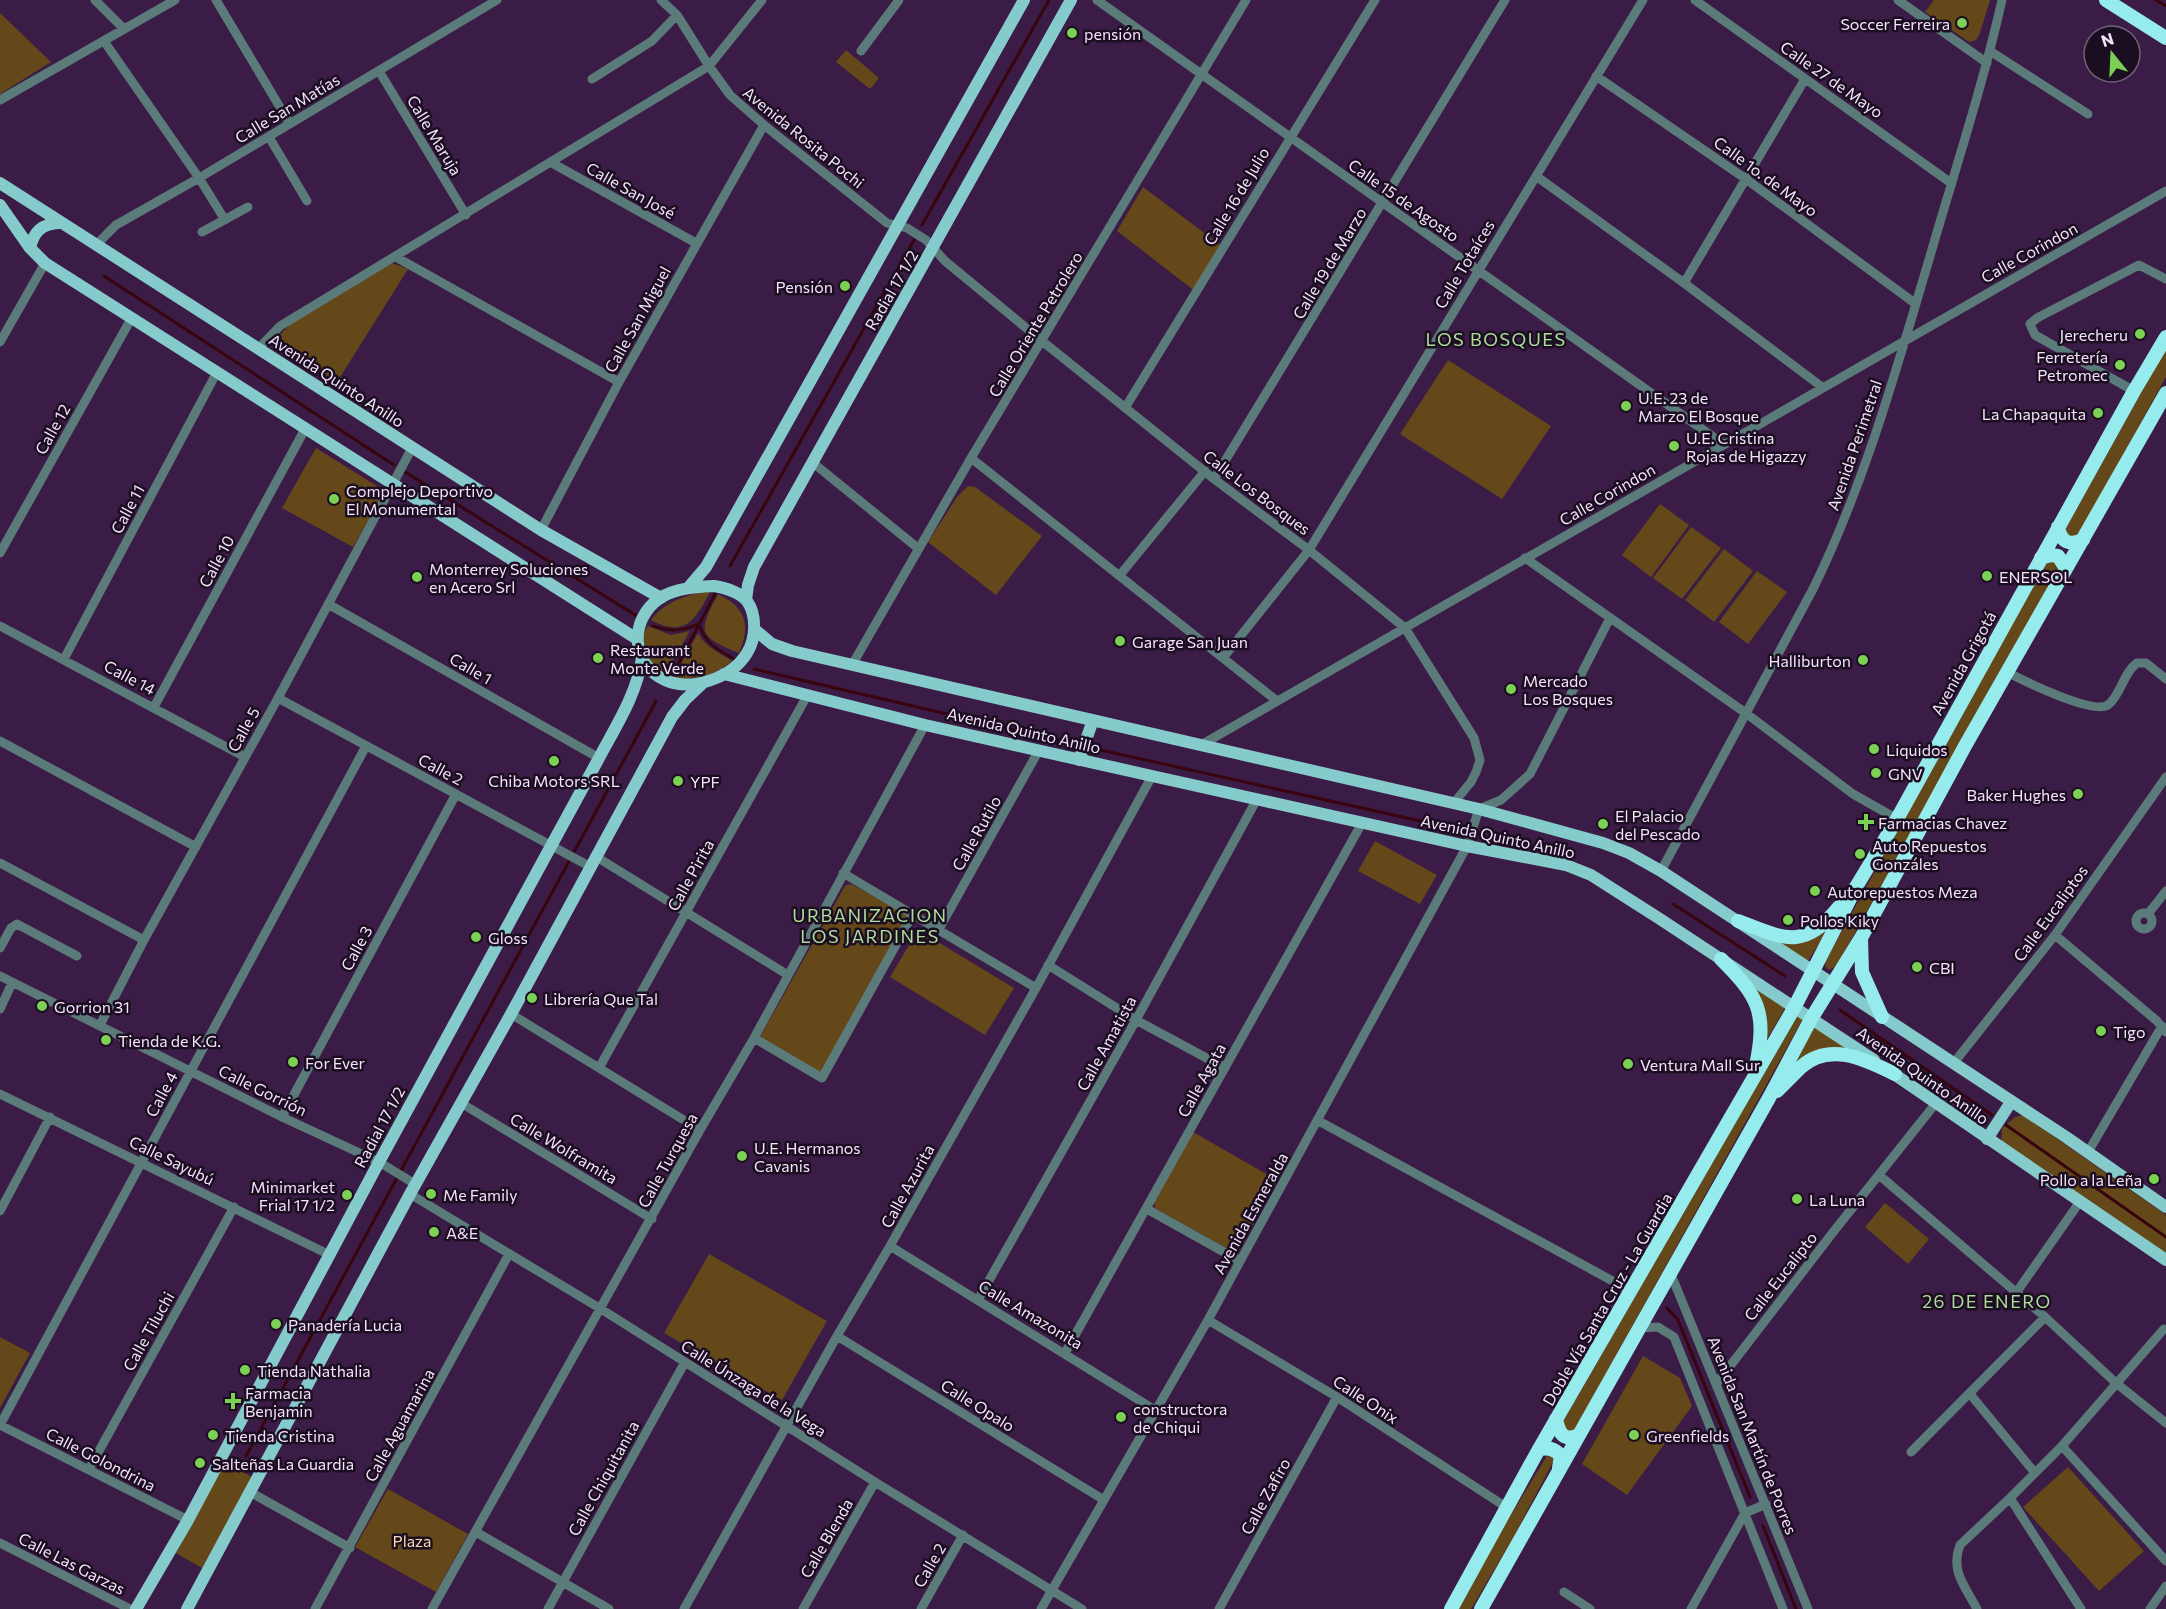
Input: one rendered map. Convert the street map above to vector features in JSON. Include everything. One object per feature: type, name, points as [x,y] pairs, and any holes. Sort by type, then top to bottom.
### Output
[{"type":"highway","points":[[2106,0],[2166,38]]},
{"type":"highway","name":"Avenida Grigotá","points":[[1794,1008],[1856,887],[1897,819],[2133,391],[2166,337]]},
{"type":"highway","points":[[1480,1609],[1769,1098],[1811,1019],[1861,938],[2007,672],[2166,393]]},
{"type":"highway","points":[[2058,527],[2060,536],[2066,542],[2074,543],[2083,540]]},
{"type":"highway","points":[[2041,558],[2050,555],[2058,556],[2066,568]]},
{"type":"highway","points":[[1738,921],[1783,937],[1804,936],[1824,925],[1856,887]]},
{"type":"highway","points":[[1861,938],[1862,972],[1882,1017]]},
{"type":"highway","points":[[1722,959],[1743,981],[1755,998],[1760,1014],[1759,1052],[1753,1079]]},
{"type":"highway","name":"Doble Vía Santa Cruz - La Guardia","points":[[1451,1609],[1556,1419],[1794,1008]]},
{"type":"highway","points":[[1769,1098],[1811,1060],[1831,1054],[1859,1057],[1895,1074]]},
{"type":"highway","points":[[1556,1419],[1558,1429],[1563,1436],[1572,1438],[1578,1435]]},
{"type":"highway","points":[[1539,1449],[1555,1450],[1561,1456],[1559,1470]]},
{"type":"main road","name":"Radial 17 1/2","points":[[688,587],[706,567],[1024,0]]},
{"type":"main road","name":"Radial 17 1/2","points":[[746,600],[754,567],[934,249],[1071,0]]},
{"type":"main road","name":"Avenida Quinto Anillo","points":[[0,183],[541,530],[661,598]]},
{"type":"main road","points":[[0,205],[30,248],[45,263],[637,639]]},
{"type":"main road","points":[[30,248],[32,237],[39,229],[59,222]]},
{"type":"main road","points":[[714,586],[730,589],[746,600],[753,614],[754,629],[746,654],[736,666],[704,682],[687,685],[673,684],[655,676],[642,658],[637,639],[639,623],[647,610],[661,598],[688,587],[714,586]]},
{"type":"main road","name":"Avenida Quinto Anillo","points":[[754,629],[772,644],[792,651],[1479,809],[1603,843],[1629,853],[1661,870],[2088,1152],[2166,1207]]},
{"type":"main road","name":"Radial 17 1/2","points":[[136,1609],[188,1520],[330,1255],[554,847],[633,692],[639,677],[642,658]]},
{"type":"main road","name":"Avenida Quinto Anillo","points":[[724,674],[807,696],[1079,760],[1467,846],[1566,865],[1592,875],[1895,1074],[2166,1260]]},
{"type":"main road","points":[[187,1609],[411,1186],[511,1014],[588,861],[672,717],[685,700],[704,682]]},
{"type":"main road","points":[[1079,760],[1093,720]]},
{"type":"main road","points":[[1987,1139],[2011,1102]]},
{"type":"street","points":[[95,0],[123,28]]},
{"type":"street","points":[[0,100],[123,28],[176,0]]},
{"type":"street","points":[[216,0],[290,124]]},
{"type":"street","name":"Calle San Matías","points":[[96,245],[116,225],[269,137],[497,0]]},
{"type":"street","name":"Avenida Rosita Pochi","points":[[661,0],[677,15],[730,95],[887,223],[907,228],[926,240],[934,249]]},
{"type":"street","points":[[258,349],[280,326],[709,66],[762,0]]},
{"type":"street","points":[[861,51],[899,0]]},
{"type":"street","name":"Calle 15 de Agosto","points":[[1097,0],[1723,444]]},
{"type":"street","name":"Calle Oriente Petrolero","points":[[852,665],[971,458],[1246,0]]},
{"type":"street","name":"Calle 16 de Julio","points":[[1125,408],[1375,0]]},
{"type":"street","name":"Calle 19 de Marzo","points":[[1214,479],[1505,0]]},
{"type":"street","name":"Calle Totaíces","points":[[1223,658],[1309,550],[1643,0]]},
{"type":"street","name":"Calle 27 de Mayo","points":[[1695,0],[1952,183]]},
{"type":"street","points":[[1898,0],[1987,63]]},
{"type":"street","name":"Avenida Perimetral","points":[[1661,870],[1813,589],[1858,487],[1952,183],[1987,63],[2002,0]]},
{"type":"street","points":[[592,79],[652,41],[677,15]]},
{"type":"street","points":[[104,41],[199,178],[225,220]]},
{"type":"street","points":[[1990,51],[2088,114]]},
{"type":"street","name":"Calle Maruja","points":[[379,71],[466,215]]},
{"type":"street","name":"Calle 1o. de Mayo","points":[[1596,76],[1746,179],[1916,304]]},
{"type":"street","points":[[1684,283],[1805,79]]},
{"type":"street","name":"Calle San Miguel","points":[[541,530],[619,382],[764,124]]},
{"type":"street","points":[[269,137],[307,201]]},
{"type":"street","name":"Calle San José","points":[[552,163],[696,243]]},
{"type":"street","points":[[1536,176],[1822,387]]},
{"type":"street","name":"Calle Corindon","points":[[1201,745],[2166,191]]},
{"type":"street","name":"Calle Corindon","points":[[2155,199],[2166,196]]},
{"type":"street","points":[[202,232],[248,207]]},
{"type":"street","name":"Calle Los Bosques","points":[[934,249],[945,261],[1125,408],[1214,479],[1309,550],[1405,628],[1474,738],[1480,760],[1471,782],[1454,804]]},
{"type":"street","points":[[396,257],[619,382]]},
{"type":"street","points":[[0,342],[45,263]]},
{"type":"street","points":[[2133,391],[2035,335],[2030,324],[2037,318],[2139,265],[2166,279]]},
{"type":"street","name":"Calle 12","points":[[0,553],[130,319]]},
{"type":"street","name":"Calle 11","points":[[64,659],[217,372]]},
{"type":"street","name":"Calle 10","points":[[154,707],[304,429]]},
{"type":"street","name":"Calle 5","points":[[100,1025],[412,448]]},
{"type":"street","points":[[971,458],[1277,701]]},
{"type":"street","points":[[812,462],[919,549]]},
{"type":"street","points":[[1120,575],[1205,471]]},
{"type":"street","points":[[1525,558],[1747,714],[1853,794],[1897,819]]},
{"type":"street","name":"Calle 1","points":[[328,604],[599,759]]},
{"type":"street","points":[[1467,846],[1479,809],[1501,800],[1530,774],[1610,618]]},
{"type":"street","name":"Calle 14","points":[[0,626],[245,757]]},
{"type":"street","points":[[2007,672],[2079,704],[2099,708],[2110,703],[2130,668],[2137,663],[2146,663],[2166,679]]},
{"type":"street","name":"Calle Pirita","points":[[599,1068],[807,696]]},
{"type":"street","name":"Calle 2","points":[[278,698],[554,847],[588,861],[686,912],[788,975]]},
{"type":"street","name":"Calle Turquesa","points":[[432,1609],[700,1130],[754,1038],[925,724]]},
{"type":"street","points":[[0,741],[195,848]]},
{"type":"street","name":"Calle 4","points":[[0,1425],[366,746]]},
{"type":"street","name":"Calle Rutilo","points":[[939,929],[1039,750]]},
{"type":"street","name":"Calle Azurita","points":[[684,1609],[1036,988],[1152,776]]},
{"type":"street","name":"Calle Eucaliptos","points":[[1953,1064],[2055,935],[2166,777]]},
{"type":"street","name":"Calle 3","points":[[282,1117],[456,794]]},
{"type":"street","name":"Calle Amatista","points":[[978,1300],[1136,1020],[1257,799]]},
{"type":"street","name":"Calle Agata","points":[[1065,1353],[1362,823]]},
{"type":"street","name":"Avenida Esmeralda","points":[[1052,1590],[1208,1320],[1467,846]]},
{"type":"street","points":[[0,863],[144,940]]},
{"type":"street","points":[[843,873],[1036,988]]},
{"type":"street","points":[[2148,914],[2166,891]]},
{"type":"street","points":[[754,1038],[822,1078],[913,914]]},
{"type":"street","points":[[0,948],[11,928],[17,924],[77,956]]},
{"type":"street","points":[[2055,935],[2164,1029],[2088,1152]]},
{"type":"street","points":[[1048,965],[1136,1020],[1225,1068]]},
{"type":"street","name":"Calle Gorrión","points":[[0,976],[282,1117],[382,1164],[411,1186]]},
{"type":"street","points":[[0,1009],[12,982]]},
{"type":"street","points":[[511,1014],[700,1130]]},
{"type":"street","name":"Calle Sayubú","points":[[0,1094],[330,1255]]},
{"type":"street","name":"Calle Wolframita","points":[[461,1102],[652,1219]]},
{"type":"street","name":"Calle Eucalipto","points":[[1717,1383],[1936,1102]]},
{"type":"street","points":[[0,1211],[50,1117]]},
{"type":"street","points":[[1317,1120],[1631,1291]]},
{"type":"street","points":[[1879,1175],[2045,1317],[2116,1383],[2166,1423]]},
{"type":"street","name":"Calle Únzaga de la Vega","points":[[411,1186],[509,1254],[1082,1609]]},
{"type":"street","points":[[2016,1293],[2081,1200]]},
{"type":"street","name":"Calle Tiluchi","points":[[89,1469],[234,1207]]},
{"type":"street","points":[[1147,1209],[1240,1261]]},
{"type":"street","name":"Calle Amazonita","points":[[891,1246],[1155,1410]]},
{"type":"street","name":"Calle Aguamarina","points":[[315,1609],[509,1254]]},
{"type":"street","name":"Avenida San Martín de Porres","points":[[1670,1272],[1808,1609]]},
{"type":"street","points":[[1911,1452],[2045,1317]]},
{"type":"street","name":"Calle Onix","points":[[1208,1320],[1337,1397],[1506,1507]]},
{"type":"street","points":[[1639,1328],[1658,1327],[1674,1336],[1784,1609]]},
{"type":"street","points":[[1977,1609],[1955,1566],[1956,1554],[1960,1545],[2062,1446],[2164,1329]]},
{"type":"street","name":"Calle Opalo","points":[[837,1336],[1104,1500]]},
{"type":"street","name":"Calle Chiquitanita","points":[[548,1609],[685,1362]]},
{"type":"street","points":[[1970,1394],[2035,1473]]},
{"type":"street","name":"Calle Zafiro","points":[[1219,1609],[1337,1397]]},
{"type":"street","name":"Calle Golondrina","points":[[0,1425],[188,1520]]},
{"type":"street","points":[[2062,1446],[2166,1561]]},
{"type":"street","name":"Calle Blenda","points":[[803,1609],[875,1482]]},
{"type":"street","points":[[250,1492],[350,1548]]},
{"type":"street","points":[[2010,1498],[2081,1609]]},
{"type":"street","points":[[1691,1609],[1745,1513],[1766,1504]]},
{"type":"street","points":[[476,1532],[609,1609]]},
{"type":"street","name":"Calle 2","points":[[921,1609],[963,1535]]},
{"type":"street","name":"Calle Las Garzas","points":[[0,1543],[130,1609]]},
{"type":"street","points":[[2150,1609],[2166,1586]]},
{"type":"street","points":[[1041,1609],[1052,1590]]},
{"type":"street","points":[[1564,1592],[1590,1609]]},
{"type":"green space","name":"Soccer Ferreira","points":[[1934,0],[1990,0],[1976,40],[1969,42],[1925,12]]},
{"type":"green space","points":[[0,13],[51,62],[0,94]]},
{"type":"green space","points":[[846,50],[879,78],[870,89],[836,62]]},
{"type":"green space","points":[[1143,187],[1223,247],[1196,292],[1117,231]]},
{"type":"green space","points":[[392,263],[408,269],[337,382],[274,341],[292,322]]},
{"type":"green space","points":[[2166,348],[2166,377],[2077,537],[2072,539],[2064,532]]},
{"type":"green space","points":[[1448,360],[1551,426],[1502,499],[1400,434]]},
{"type":"green space","name":"Complejo Deportivo El Monumental","points":[[316,448],[385,491],[353,547],[282,508]]},
{"type":"green space","points":[[968,486],[975,487],[1042,536],[996,595],[928,542],[957,497]]},
{"type":"green space","points":[[1660,504],[1689,525],[1651,577],[1622,555]]},
{"type":"green space","points":[[1691,527],[1721,548],[1682,599],[1653,578]]},
{"type":"green space","points":[[1724,549],[1753,571],[1714,622],[1685,600]]},
{"type":"green space","points":[[2052,560],[2058,564],[2058,568],[2004,668],[1837,965],[1830,970],[1826,968],[1825,962],[1993,656],[2047,563]]},
{"type":"green space","points":[[1757,571],[1787,592],[1748,644],[1719,622]]},
{"type":"green space","points":[[710,592],[699,611],[688,623],[672,627],[651,620],[662,608],[678,600],[694,594]]},
{"type":"green space","points":[[718,594],[735,605],[744,618],[745,634],[739,653],[715,642],[705,631],[707,617]]},
{"type":"green space","points":[[648,626],[671,635],[690,631],[669,668],[668,676],[646,655],[643,640]]},
{"type":"green space","points":[[698,633],[709,646],[732,661],[704,676],[673,678]]},
{"type":"green space","points":[[1375,841],[1437,875],[1420,904],[1358,871]]},
{"type":"green space","points":[[849,884],[906,914],[907,917],[821,1073],[760,1037],[845,886]]},
{"type":"green space","points":[[1837,915],[1808,961],[1771,938],[1781,940]]},
{"type":"green space","points":[[918,930],[1014,988],[985,1035],[890,977]]},
{"type":"green space","points":[[1748,982],[1786,1006],[1762,1048]]},
{"type":"green space","points":[[1797,1013],[1804,1017],[1574,1431],[1563,1432],[1563,1421],[1632,1297]]},
{"type":"green space","points":[[1815,1025],[1866,1057],[1850,1053],[1787,1074]]},
{"type":"green space","points":[[2023,1115],[2166,1215],[2166,1257],[2001,1143],[2002,1128],[2015,1117]]},
{"type":"green space","points":[[1193,1132],[1277,1180],[1239,1251],[1233,1252],[1155,1208],[1154,1202]]},
{"type":"green space","points":[[1885,1203],[1929,1239],[1908,1264],[1865,1227]]},
{"type":"green space","points":[[709,1254],[827,1321],[782,1400],[664,1333]]},
{"type":"green space","points":[[0,1337],[30,1353],[0,1408]]},
{"type":"green space","name":"Greenfields","points":[[1643,1356],[1680,1378],[1692,1406],[1627,1495],[1582,1464]]},
{"type":"green space","points":[[1548,1454],[1555,1458],[1513,1538],[1471,1609],[1458,1609],[1500,1533]]},
{"type":"green space","points":[[225,1462],[252,1477],[202,1568],[176,1553]]},
{"type":"green space","points":[[2068,1467],[2144,1551],[2099,1591],[2023,1507]]},
{"type":"green space","name":"Plaza","points":[[388,1489],[468,1534],[436,1592],[355,1547]]},
{"type":"waterway","points":[[922,225],[1049,0]]},
{"type":"waterway","points":[[2156,0],[2166,6]]},
{"type":"waterway","points":[[730,566],[914,240]]},
{"type":"waterway","points":[[104,276],[394,465]]},
{"type":"waterway","points":[[405,472],[637,616]]},
{"type":"waterway","points":[[672,676],[715,594]]},
{"type":"waterway","points":[[653,626],[676,630],[699,624],[709,642],[736,660]]},
{"type":"waterway","points":[[754,669],[1080,745]]},
{"type":"waterway","points":[[246,1456],[656,701]]},
{"type":"waterway","points":[[1096,749],[1425,822]]},
{"type":"waterway","points":[[1673,904],[1785,976]]},
{"type":"waterway","points":[[1840,1010],[1992,1115]]},
{"type":"waterway","points":[[2006,1125],[2166,1237]]},
{"type":"waterway","points":[[1667,1308],[1678,1320],[1750,1497]]},
{"type":"waterway","points":[[1763,1526],[1796,1609]]},
{"type":"place","name":"Soccer Ferreira","points":[[1962,23]]},
{"type":"place","name":"pensión","points":[[1072,33]]},
{"type":"place","name":"Pensión","points":[[845,286]]},
{"type":"place","name":"Jerecheru","points":[[2140,334]]},
{"type":"place","name":"Ferretería Petromec","points":[[2120,365]]},
{"type":"place","name":"U.E. 23 de Marzo El Bosque","points":[[1626,406]]},
{"type":"place","name":"La Chapaquita","points":[[2098,413]]},
{"type":"place","name":"U.E. Cristina Rojas de Higazzy","points":[[1674,446]]},
{"type":"place","name":"Complejo Deportivo El Monumental","points":[[334,499]]},
{"type":"place","name":"ENERSOL","points":[[1987,576]]},
{"type":"place","name":"Monterrey Soluciones en Acero Srl","points":[[417,577]]},
{"type":"place","name":"Garage San Juan","points":[[1120,641]]},
{"type":"place","name":"Restaurant Monte Verde","points":[[598,658]]},
{"type":"place","name":"Halliburton","points":[[1863,660]]},
{"type":"place","name":"Mercado Los Bosques","points":[[1511,689]]},
{"type":"place","name":"Liquidos","points":[[1874,749]]},
{"type":"place","name":"Chiba Motors SRL","points":[[554,761]]},
{"type":"place","name":"GNV","points":[[1876,773]]},
{"type":"place","name":"YPF","points":[[678,781]]},
{"type":"place","name":"Baker Hughes","points":[[2078,794]]},
{"type":"place","name":"Farmacias Chavez","points":[[1866,822]]},
{"type":"place","name":"El Palacio del Pescado","points":[[1603,824]]},
{"type":"place","name":"Auto Repuestos Gonzáles","points":[[1860,854]]},
{"type":"place","name":"Autorepuestos Meza","points":[[1815,891]]},
{"type":"place","name":"Pollos Kiky","points":[[1788,920]]},
{"type":"place","name":"Gloss","points":[[476,937]]},
{"type":"place","name":"CBI","points":[[1917,967]]},
{"type":"place","name":"Librería Que Tal","points":[[532,998]]},
{"type":"place","name":"Gorrion 31","points":[[42,1006]]},
{"type":"place","name":"Tigo","points":[[2101,1031]]},
{"type":"place","name":"Tienda de K.G.","points":[[106,1040]]},
{"type":"place","name":"For Ever","points":[[293,1062]]},
{"type":"place","name":"Ventura Mall Sur","points":[[1628,1064]]},
{"type":"place","name":"U.E. Hermanos Cavanis","points":[[742,1156]]},
{"type":"place","name":"Pollo a la Leña","points":[[2154,1179]]},
{"type":"place","name":"Me Family","points":[[431,1194]]},
{"type":"place","name":"Minimarket Frial 17 1/2","points":[[347,1195]]},
{"type":"place","name":"La Luna","points":[[1797,1199]]},
{"type":"place","name":"A&E","points":[[434,1232]]},
{"type":"place","name":"Panadería Lucia","points":[[276,1324]]},
{"type":"place","name":"Tienda Nathalia","points":[[245,1370]]},
{"type":"place","name":"Farmacia Benjamin","points":[[233,1401]]},
{"type":"place","name":"constructora de Chiqui","points":[[1121,1417]]},
{"type":"place","name":"Tienda Cristina","points":[[213,1435]]},
{"type":"place","name":"Greenfields","points":[[1634,1435]]},
{"type":"place","name":"Salteñas La Guardia","points":[[200,1463]]},
{"type":"district","name":"LOS BOSQUES","points":[[1496,339]]},
{"type":"district","name":"URBANIZACION LOS JARDINES","points":[[870,925]]},
{"type":"district","name":"26 DE ENERO","points":[[1987,1301]]}]
